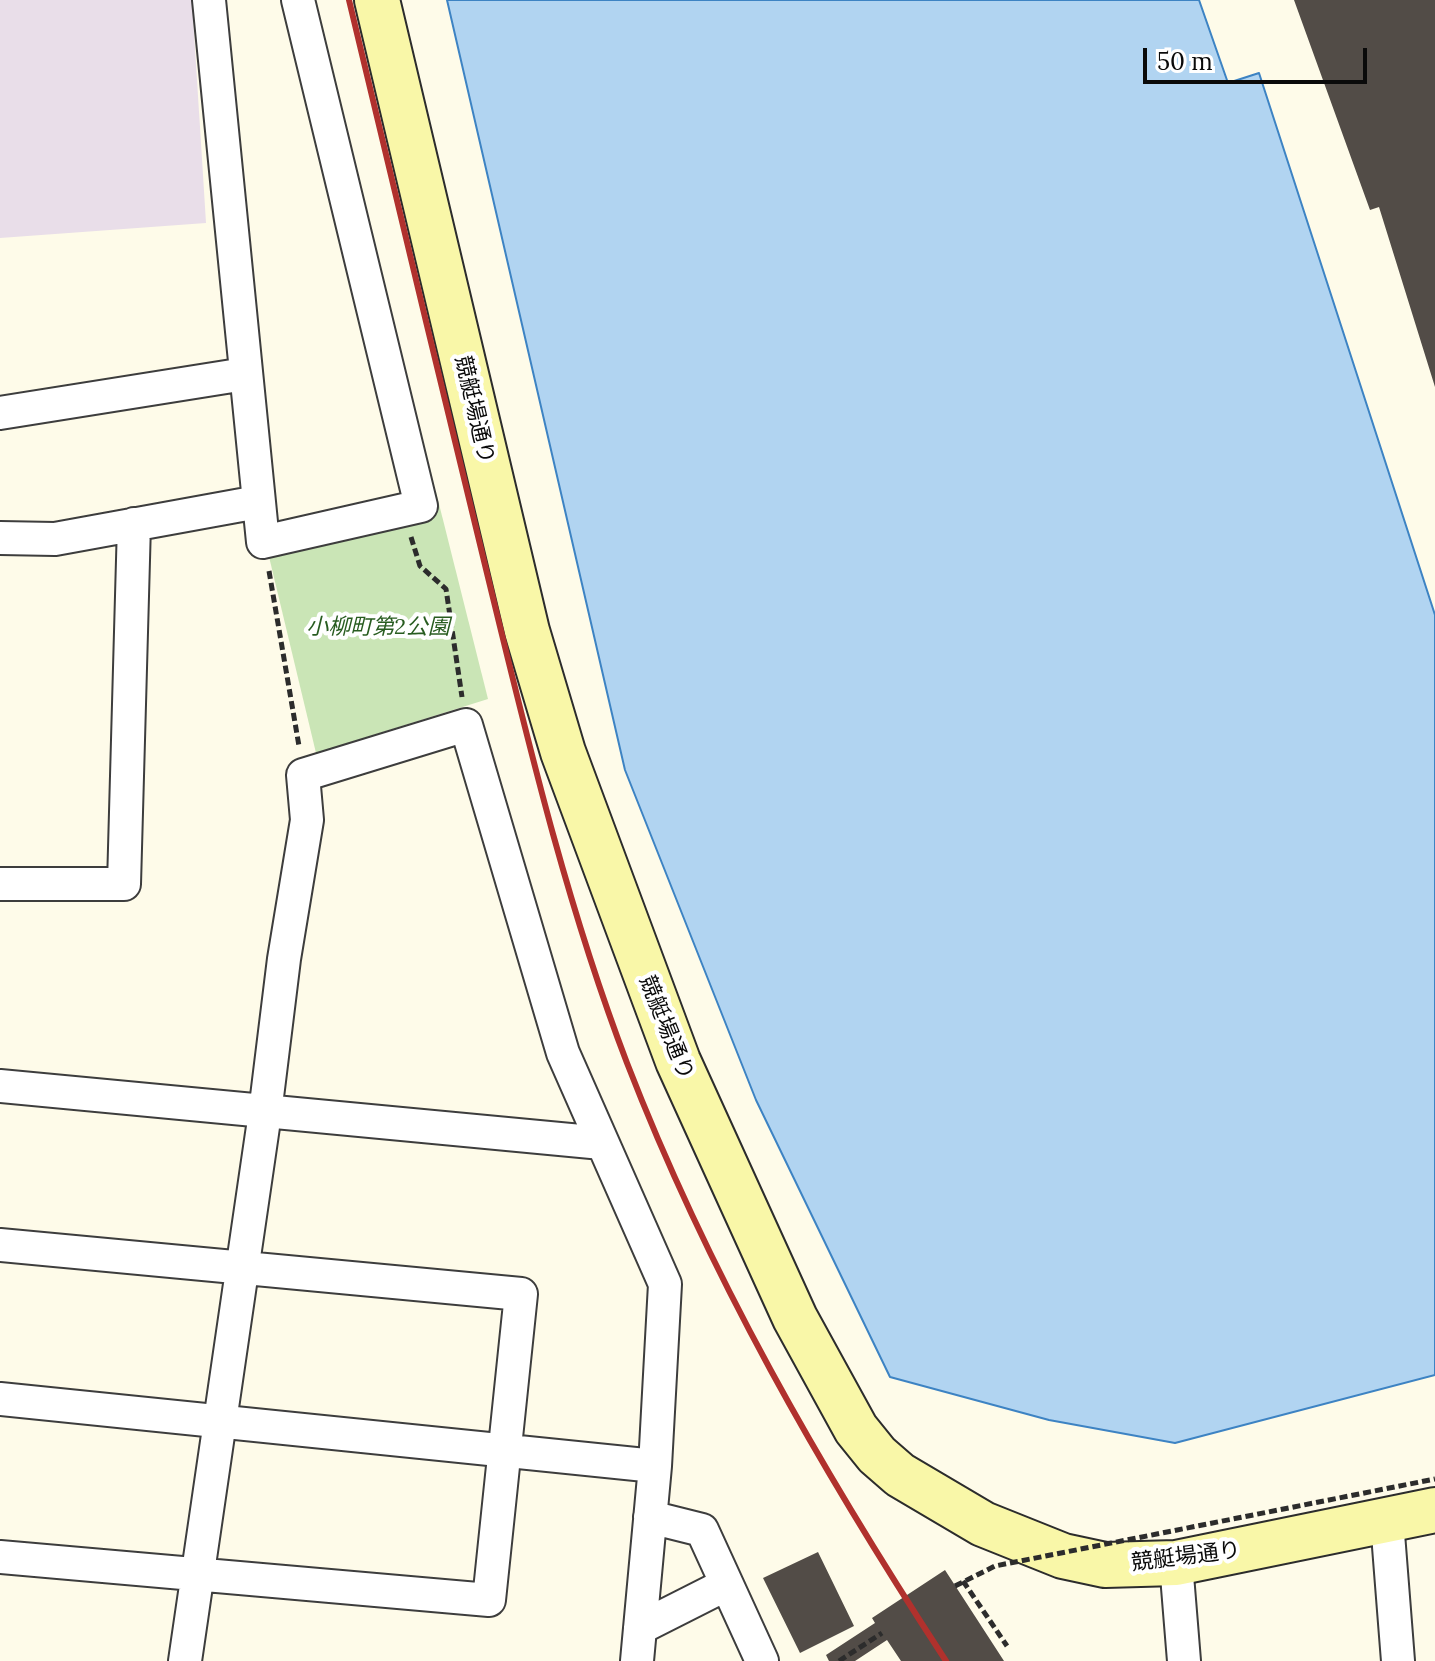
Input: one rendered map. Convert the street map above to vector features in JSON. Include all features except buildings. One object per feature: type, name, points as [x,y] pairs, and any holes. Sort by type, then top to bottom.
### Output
[{"type":"street","points":[[209,0],[263,542],[421,506],[298,0]]},
{"type":"street","name":"競艇場通り","points":[[377,0],[527,631],[563,752],[678,1061],[795,1318],[856,1429],[877,1455],[900,1475],[983,1524],[1063,1556],[1105,1565],[1176,1563],[1435,1510]]},
{"type":"street","points":[[0,413],[245,374]]},
{"type":"street","points":[[0,538],[55,539],[258,502]]},
{"type":"street","points":[[0,884],[124,884],[134,524]]},
{"type":"street","points":[[185,1661],[265,1113],[284,959],[307,820],[303,775],[466,725],[563,1053],[665,1284],[655,1466],[637,1661]]},
{"type":"street","points":[[0,1086],[602,1143]]},
{"type":"street","points":[[0,1245],[521,1294],[489,1600],[0,1557]]},
{"type":"street","points":[[0,1399],[655,1466]]},
{"type":"street","points":[[650,1517],[702,1530],[762,1661]]},
{"type":"street","points":[[1387,1521],[1398,1661]]},
{"type":"street","points":[[1176,1563],[1184,1661]]},
{"type":"street","points":[[640,1628],[725,1585]]},
{"type":"path","points":[[404,511],[420,566],[446,589],[466,725]]},
{"type":"path","points":[[263,542],[289,673],[303,775]]},
{"type":"path","points":[[955,1586],[995,1566],[1435,1479]]},
{"type":"path","points":[[963,1581],[1007,1646]]},
{"type":"path","points":[[839,1661],[882,1633]]},
{"type":"shaded area","points":[[0,0],[192,0],[206,223],[0,238]]},
{"type":"green space","name":"小柳町第2公園","points":[[436,492],[488,699],[316,753],[265,540]]},
{"type":"water","points":[[447,0],[1199,0],[1228,83],[1259,73],[1435,615],[1435,1375],[1175,1443],[1049,1420],[890,1377],[756,1100],[625,770]]},
{"type":"railway","points":[[349,0],[532,754],[566,879],[605,1002],[659,1142],[731,1295],[812,1444],[946,1661]]}]
